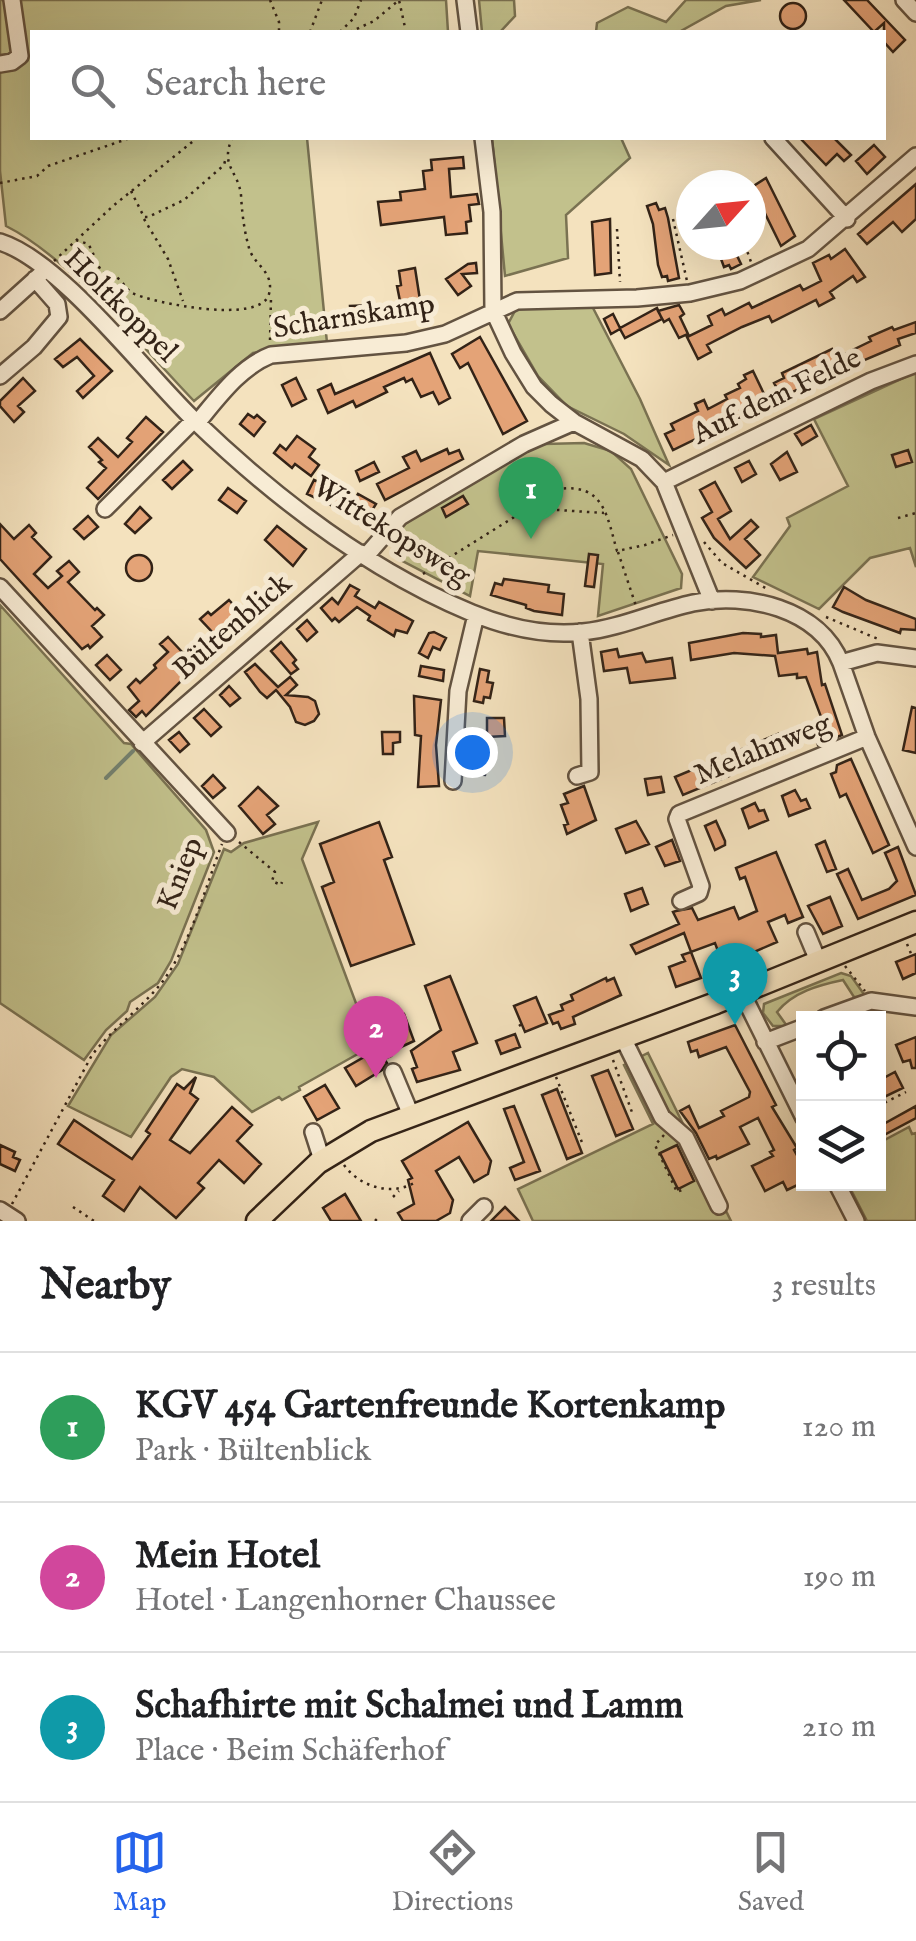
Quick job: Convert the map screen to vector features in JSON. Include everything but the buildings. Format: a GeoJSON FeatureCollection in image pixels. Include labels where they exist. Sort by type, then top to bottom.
{"type":"FeatureCollection","features":[{"type":"Feature","properties":{"kind":"main road"},"geometry":{"type":"LineString","coordinates":[[257,1221],[371,1131],[742,993],[916,922]]}},
{"type":"Feature","properties":{"kind":"street"},"geometry":{"type":"LineString","coordinates":[[0,64],[20,56],[12,0]]}},
{"type":"Feature","properties":{"kind":"street"},"geometry":{"type":"LineString","coordinates":[[465,0],[469,30]]}},
{"type":"Feature","properties":{"kind":"street"},"geometry":{"type":"LineString","coordinates":[[904,0],[916,13]]}},
{"type":"Feature","properties":{"kind":"street"},"geometry":{"type":"LineString","coordinates":[[483,140],[492,212],[493,310],[534,388],[574,422],[642,459],[664,482],[691,533],[712,601]]}},
{"type":"Feature","properties":{"kind":"street"},"geometry":{"type":"LineString","coordinates":[[776,140],[847,218]]}},
{"type":"Feature","properties":{"kind":"street","name":"Scharnskamp"},"geometry":{"type":"LineString","coordinates":[[105,509],[258,360],[445,334],[517,301],[690,293],[755,274],[808,248],[916,156]]}},
{"type":"Feature","properties":{"kind":"street","name":"Holtkoppel"},"geometry":{"type":"LineString","coordinates":[[0,242],[13,246],[195,421]]}},
{"type":"Feature","properties":{"kind":"street"},"geometry":{"type":"LineString","coordinates":[[0,311],[41,274],[58,304],[59,317],[0,376]]}},
{"type":"Feature","properties":{"kind":"street","name":"Auf dem Felde"},"geometry":{"type":"LineString","coordinates":[[664,482],[871,381],[916,364]]}},
{"type":"Feature","properties":{"kind":"street","name":"Wittekopsweg"},"geometry":{"type":"LineString","coordinates":[[195,421],[299,510],[410,582],[476,615],[530,629],[580,632],[712,601],[754,603],[791,613],[826,635],[916,845]]}},
{"type":"Feature","properties":{"kind":"street","name":"Bültenblick"},"geometry":{"type":"LineString","coordinates":[[142,743],[363,554],[400,517],[524,444],[574,422]]}},
{"type":"Feature","properties":{"kind":"street","name":"Kniep"},"geometry":{"type":"LineString","coordinates":[[0,587],[231,836]]}},
{"type":"Feature","properties":{"kind":"street"},"geometry":{"type":"LineString","coordinates":[[453,782],[458,690],[476,615]]}},
{"type":"Feature","properties":{"kind":"street"},"geometry":{"type":"LineString","coordinates":[[578,776],[590,772],[589,699],[580,632]]}},
{"type":"Feature","properties":{"kind":"street"},"geometry":{"type":"LineString","coordinates":[[841,663],[877,654],[916,658]]}},
{"type":"Feature","properties":{"kind":"street","name":"Melahnweg"},"geometry":{"type":"LineString","coordinates":[[681,901],[699,893],[701,886],[677,820],[679,814],[868,737]]}},
{"type":"Feature","properties":{"kind":"street"},"geometry":{"type":"LineString","coordinates":[[806,932],[828,959]]}},
{"type":"Feature","properties":{"kind":"street"},"geometry":{"type":"LineString","coordinates":[[742,993],[796,1102]]}},
{"type":"Feature","properties":{"kind":"street"},"geometry":{"type":"LineString","coordinates":[[843,1011],[870,1001],[916,1007]]}},
{"type":"Feature","properties":{"kind":"street"},"geometry":{"type":"LineString","coordinates":[[765,1042],[796,1030]]}},
{"type":"Feature","properties":{"kind":"street"},"geometry":{"type":"LineString","coordinates":[[615,1041],[662,1117],[686,1138],[718,1206]]}},
{"type":"Feature","properties":{"kind":"street"},"geometry":{"type":"LineString","coordinates":[[393,1072],[410,1115]]}},
{"type":"Feature","properties":{"kind":"street"},"geometry":{"type":"LineString","coordinates":[[313,1132],[332,1162]]}},
{"type":"Feature","properties":{"kind":"street"},"geometry":{"type":"LineString","coordinates":[[841,1191],[856,1221]]}},
{"type":"Feature","properties":{"kind":"street"},"geometry":{"type":"LineString","coordinates":[[470,1221],[484,1208]]}},
{"type":"Feature","properties":{"kind":"path"},"geometry":{"type":"LineString","coordinates":[[270,0],[279,30]]}},
{"type":"Feature","properties":{"kind":"path"},"geometry":{"type":"LineString","coordinates":[[311,30],[322,0]]}},
{"type":"Feature","properties":{"kind":"path"},"geometry":{"type":"LineString","coordinates":[[342,30],[354,18],[361,0]]}},
{"type":"Feature","properties":{"kind":"path"},"geometry":{"type":"LineString","coordinates":[[356,30],[374,22],[399,0],[406,30]]}},
{"type":"Feature","properties":{"kind":"path"},"geometry":{"type":"LineString","coordinates":[[0,183],[36,176],[48,166],[124,140]]}},
{"type":"Feature","properties":{"kind":"path"},"geometry":{"type":"LineString","coordinates":[[41,274],[130,191],[194,140]]}},
{"type":"Feature","properties":{"kind":"path"},"geometry":{"type":"LineString","coordinates":[[144,218],[184,200],[224,165],[231,140]]}},
{"type":"Feature","properties":{"kind":"path"},"geometry":{"type":"LineString","coordinates":[[226,155],[240,192],[248,250],[265,268],[270,287],[271,356]]}},
{"type":"Feature","properties":{"kind":"path"},"geometry":{"type":"LineString","coordinates":[[130,191],[168,259],[184,304]]}},
{"type":"Feature","properties":{"kind":"path"},"geometry":{"type":"LineString","coordinates":[[674,220],[690,293]]}},
{"type":"Feature","properties":{"kind":"path"},"geometry":{"type":"LineString","coordinates":[[617,229],[620,298]]}},
{"type":"Feature","properties":{"kind":"path"},"geometry":{"type":"LineString","coordinates":[[76,240],[88,244],[102,271],[117,278],[129,292],[238,312],[264,303],[270,287]]}},
{"type":"Feature","properties":{"kind":"path"},"geometry":{"type":"LineString","coordinates":[[750,260],[755,274]]}},
{"type":"Feature","properties":{"kind":"path"},"geometry":{"type":"LineString","coordinates":[[410,582],[559,488],[572,487],[595,495],[606,513],[640,618]]}},
{"type":"Feature","properties":{"kind":"path"},"geometry":{"type":"LineString","coordinates":[[526,508],[606,513]]}},
{"type":"Feature","properties":{"kind":"path"},"geometry":{"type":"LineString","coordinates":[[898,518],[916,513]]}},
{"type":"Feature","properties":{"kind":"path"},"geometry":{"type":"LineString","coordinates":[[618,551],[691,533],[722,563],[772,592]]}},
{"type":"Feature","properties":{"kind":"path"},"geometry":{"type":"LineString","coordinates":[[822,616],[884,641]]}},
{"type":"Feature","properties":{"kind":"path"},"geometry":{"type":"LineString","coordinates":[[231,836],[275,872],[272,881],[281,885],[282,882]]}},
{"type":"Feature","properties":{"kind":"path","name":"Kniep"},"geometry":{"type":"LineString","coordinates":[[8,1215],[92,1055],[109,1033],[160,985],[174,964],[231,836]]}},
{"type":"Feature","properties":{"kind":"path"},"geometry":{"type":"LineString","coordinates":[[828,959],[870,1001]]}},
{"type":"Feature","properties":{"kind":"path"},"geometry":{"type":"LineString","coordinates":[[615,1041],[632,1115]]}},
{"type":"Feature","properties":{"kind":"path"},"geometry":{"type":"LineString","coordinates":[[551,1064],[583,1146]]}},
{"type":"Feature","properties":{"kind":"path"},"geometry":{"type":"LineString","coordinates":[[886,1102],[906,1092]]}},
{"type":"Feature","properties":{"kind":"path"},"geometry":{"type":"LineString","coordinates":[[662,1117],[668,1130],[655,1145],[677,1192],[682,1190]]}},
{"type":"Feature","properties":{"kind":"path"},"geometry":{"type":"LineString","coordinates":[[332,1162],[360,1182],[400,1190]]}},
{"type":"Feature","properties":{"kind":"path"},"geometry":{"type":"LineString","coordinates":[[393,1197],[414,1182]]}},
{"type":"Feature","properties":{"kind":"path"},"geometry":{"type":"LineString","coordinates":[[73,1207],[94,1221]]}},
{"type":"Feature","properties":{"kind":"shaded area"},"geometry":{"type":"Polygon","coordinates":[[[0,0],[446,0],[448,30],[30,30],[30,140],[307,140],[327,343],[253,353],[194,401],[80,281],[6,226],[0,171],[0,0]]]}},
{"type":"Feature","properties":{"kind":"shaded area"},"geometry":{"type":"Polygon","coordinates":[[[479,0],[514,0],[515,16],[502,30],[482,30],[479,0]]]}},
{"type":"Feature","properties":{"kind":"shaded area"},"geometry":{"type":"Polygon","coordinates":[[[686,0],[761,0],[726,6],[683,30],[596,30],[597,23],[628,7],[666,22],[686,0]]]}},
{"type":"Feature","properties":{"kind":"shaded area"},"geometry":{"type":"Polygon","coordinates":[[[492,140],[622,140],[630,158],[566,215],[568,258],[505,276],[492,140]]]}},
{"type":"Feature","properties":{"kind":"shaded area"},"geometry":{"type":"Polygon","coordinates":[[[592,306],[669,465],[624,434],[567,406],[538,376],[508,324],[517,307],[592,306]]]}},
{"type":"Feature","properties":{"kind":"shaded area"},"geometry":{"type":"Polygon","coordinates":[[[916,372],[916,567],[910,548],[870,558],[819,609],[753,577],[790,526],[787,518],[848,486],[814,419],[916,372]]]}},
{"type":"Feature","properties":{"kind":"shaded area"},"geometry":{"type":"Polygon","coordinates":[[[584,443],[611,451],[631,469],[682,574],[681,588],[598,616],[603,564],[478,551],[470,596],[393,556],[401,527],[521,451],[544,444],[584,443]]]}},
{"type":"Feature","properties":{"kind":"shaded area"},"geometry":{"type":"Polygon","coordinates":[[[0,605],[206,830],[214,852],[171,961],[158,983],[130,1002],[127,1011],[106,1030],[84,1060],[0,1003],[0,605]]]}},
{"type":"Feature","properties":{"kind":"shaded area"},"geometry":{"type":"Polygon","coordinates":[[[318,822],[302,859],[372,1046],[282,1100],[279,1097],[252,1112],[214,1077],[182,1069],[171,1077],[131,1137],[68,1106],[111,1035],[155,997],[178,964],[224,849],[231,852],[244,843],[318,822]]]}},
{"type":"Feature","properties":{"kind":"shaded area"},"geometry":{"type":"Polygon","coordinates":[[[841,973],[851,976],[866,997],[854,997],[843,980],[807,990],[783,1005],[777,1012],[787,1026],[773,1026],[763,1013],[764,1004],[841,973]]]}},
{"type":"Feature","properties":{"kind":"shaded area"},"geometry":{"type":"Polygon","coordinates":[[[648,1053],[731,1221],[533,1221],[518,1189],[653,1124],[624,1065],[648,1053]]]}},
{"type":"Feature","properties":{"kind":"shaded area"},"geometry":{"type":"Polygon","coordinates":[[[909,1127],[912,1134],[916,1133],[916,1221],[867,1221],[852,1191],[886,1191],[886,1139],[909,1127]]]}},
{"type":"Feature","properties":{"kind":"waterway"},"geometry":{"type":"LineString","coordinates":[[106,778],[133,751]]}},
{"type":"Feature","properties":{"kind":"place","name":"KGV 454 Gartenfreunde Kortenkamp"},"geometry":{"type":"Point","coordinates":[531,539]}},
{"type":"Feature","properties":{"kind":"place","name":"Schafhirte mit Schalmei und Lamm"},"geometry":{"type":"Point","coordinates":[735,1025]}},
{"type":"Feature","properties":{"kind":"place","name":"Mein Hotel"},"geometry":{"type":"Point","coordinates":[376,1078]}}]}
